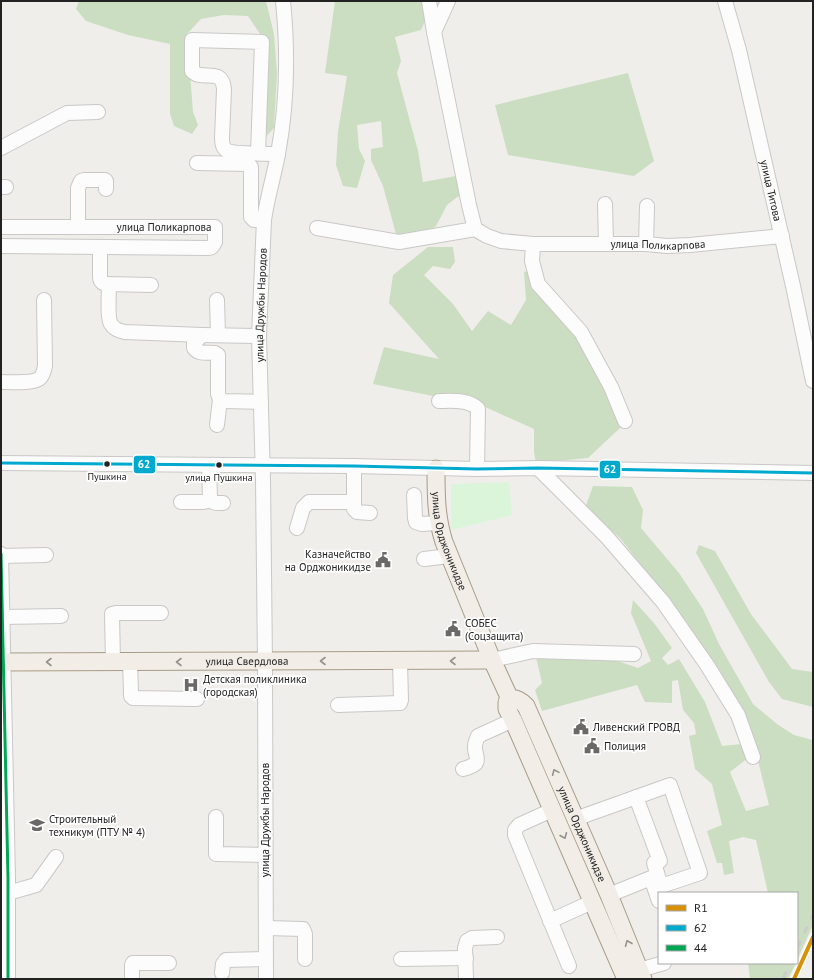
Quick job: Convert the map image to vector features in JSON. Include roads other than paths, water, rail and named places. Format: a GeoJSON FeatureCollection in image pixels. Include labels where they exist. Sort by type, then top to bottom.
{"type":"FeatureCollection","features":[{"type":"Feature","properties":{"kind":"main road","name":"улица Орджоникидзе"},"geometry":{"type":"LineString","coordinates":[[436,469],[438,523],[449,556],[492,660],[510,699]]}},
{"type":"Feature","properties":{"kind":"main road","name":"улица Свердлова"},"geometry":{"type":"LineString","coordinates":[[2,662],[492,660]]}},
{"type":"Feature","properties":{"kind":"main road","name":"улица Орджоникидзе"},"geometry":{"type":"LineString","coordinates":[[510,699],[507,702],[507,709],[592,902],[636,976]]}},
{"type":"Feature","properties":{"kind":"main road","name":"улица Орджоникидзе"},"geometry":{"type":"LineString","coordinates":[[510,699],[520,701],[526,706],[575,819],[597,854],[609,896],[636,976]]}},
{"type":"Feature","properties":{"kind":"street","name":"улица Дружбы Народов"},"geometry":{"type":"LineString","coordinates":[[266,979],[265,611],[259,336],[264,220],[278,154],[283,113],[286,55],[284,1]]}},
{"type":"Feature","properties":{"kind":"street"},"geometry":{"type":"LineString","coordinates":[[317,228],[399,242],[475,229],[434,32],[429,1]]}},
{"type":"Feature","properties":{"kind":"street"},"geometry":{"type":"LineString","coordinates":[[434,32],[448,1]]}},
{"type":"Feature","properties":{"kind":"street","name":"улица Титова"},"geometry":{"type":"LineString","coordinates":[[725,1],[739,50],[811,363],[813,381]]}},
{"type":"Feature","properties":{"kind":"street"},"geometry":{"type":"LineString","coordinates":[[258,153],[262,42],[192,40],[193,73],[199,75],[217,76],[223,82],[222,138],[224,148],[231,152],[278,154]]}},
{"type":"Feature","properties":{"kind":"street"},"geometry":{"type":"LineString","coordinates":[[1,148],[67,113],[98,112]]}},
{"type":"Feature","properties":{"kind":"street"},"geometry":{"type":"LineString","coordinates":[[197,163],[248,164],[251,167],[252,217],[254,220],[264,220]]}},
{"type":"Feature","properties":{"kind":"street"},"geometry":{"type":"LineString","coordinates":[[78,227],[78,188],[81,181],[105,180],[106,189]]}},
{"type":"Feature","properties":{"kind":"street"},"geometry":{"type":"LineString","coordinates":[[605,204],[606,244]]}},
{"type":"Feature","properties":{"kind":"street"},"geometry":{"type":"LineString","coordinates":[[646,244],[647,206]]}},
{"type":"Feature","properties":{"kind":"street","name":"улица Поликарпова"},"geometry":{"type":"LineString","coordinates":[[1,226],[215,227],[215,242],[212,248],[1,246]]}},
{"type":"Feature","properties":{"kind":"street","name":"улица Поликарпова"},"geometry":{"type":"LineString","coordinates":[[475,229],[487,236],[501,241],[533,244],[646,244],[667,246],[782,236]]}},
{"type":"Feature","properties":{"kind":"street"},"geometry":{"type":"LineString","coordinates":[[533,244],[532,261],[538,284],[581,332],[611,387],[625,421]]}},
{"type":"Feature","properties":{"kind":"street"},"geometry":{"type":"LineString","coordinates":[[100,247],[100,279],[103,283],[151,285]]}},
{"type":"Feature","properties":{"kind":"street"},"geometry":{"type":"LineString","coordinates":[[109,284],[109,321],[117,330],[125,332],[259,336]]}},
{"type":"Feature","properties":{"kind":"street"},"geometry":{"type":"LineString","coordinates":[[1,382],[34,382],[39,380],[43,374],[45,366],[44,300]]}},
{"type":"Feature","properties":{"kind":"street"},"geometry":{"type":"LineString","coordinates":[[217,300],[218,335]]}},
{"type":"Feature","properties":{"kind":"street"},"geometry":{"type":"LineString","coordinates":[[202,335],[194,343],[194,348],[197,352],[215,353],[218,356],[218,394],[220,399],[217,425]]}},
{"type":"Feature","properties":{"kind":"street"},"geometry":{"type":"LineString","coordinates":[[220,399],[261,402]]}},
{"type":"Feature","properties":{"kind":"street"},"geometry":{"type":"LineString","coordinates":[[439,401],[468,403],[474,405],[478,409],[477,469]]}},
{"type":"Feature","properties":{"kind":"street"},"geometry":{"type":"LineString","coordinates":[[1,463],[354,466],[436,469],[538,468],[813,474]]}},
{"type":"Feature","properties":{"kind":"street"},"geometry":{"type":"LineString","coordinates":[[180,502],[216,501],[209,465]]}},
{"type":"Feature","properties":{"kind":"street"},"geometry":{"type":"LineString","coordinates":[[354,466],[354,509],[355,511],[370,513]]}},
{"type":"Feature","properties":{"kind":"street"},"geometry":{"type":"LineString","coordinates":[[538,468],[606,536],[663,602],[707,665],[738,715],[752,757]]}},
{"type":"Feature","properties":{"kind":"street"},"geometry":{"type":"LineString","coordinates":[[414,495],[416,522],[422,524],[438,523]]}},
{"type":"Feature","properties":{"kind":"street"},"geometry":{"type":"LineString","coordinates":[[298,528],[303,508],[309,502],[354,502]]}},
{"type":"Feature","properties":{"kind":"street"},"geometry":{"type":"LineString","coordinates":[[8,979],[4,893],[1,555],[46,555]]}},
{"type":"Feature","properties":{"kind":"street"},"geometry":{"type":"LineString","coordinates":[[424,559],[449,556]]}},
{"type":"Feature","properties":{"kind":"street"},"geometry":{"type":"LineString","coordinates":[[113,662],[112,614],[161,613]]}},
{"type":"Feature","properties":{"kind":"street"},"geometry":{"type":"LineString","coordinates":[[2,617],[61,616]]}},
{"type":"Feature","properties":{"kind":"street"},"geometry":{"type":"LineString","coordinates":[[492,660],[533,651],[634,654]]}},
{"type":"Feature","properties":{"kind":"street"},"geometry":{"type":"LineString","coordinates":[[338,705],[400,703],[400,661]]}},
{"type":"Feature","properties":{"kind":"street"},"geometry":{"type":"LineString","coordinates":[[130,662],[131,696],[133,698],[197,699]]}},
{"type":"Feature","properties":{"kind":"street"},"geometry":{"type":"LineString","coordinates":[[464,770],[476,762],[477,758],[475,748],[478,736],[513,720]]}},
{"type":"Feature","properties":{"kind":"street"},"geometry":{"type":"LineString","coordinates":[[575,819],[670,784],[700,873],[658,892]]}},
{"type":"Feature","properties":{"kind":"street"},"geometry":{"type":"LineString","coordinates":[[636,797],[660,861],[654,863],[658,892]]}},
{"type":"Feature","properties":{"kind":"street"},"geometry":{"type":"LineString","coordinates":[[552,810],[519,825],[516,828],[515,838],[569,966]]}},
{"type":"Feature","properties":{"kind":"street"},"geometry":{"type":"LineString","coordinates":[[216,817],[216,854],[265,855]]}},
{"type":"Feature","properties":{"kind":"street"},"geometry":{"type":"LineString","coordinates":[[4,893],[36,885],[56,857]]}},
{"type":"Feature","properties":{"kind":"street"},"geometry":{"type":"LineString","coordinates":[[609,896],[651,878],[658,892]]}},
{"type":"Feature","properties":{"kind":"street"},"geometry":{"type":"LineString","coordinates":[[550,921],[592,902]]}},
{"type":"Feature","properties":{"kind":"street"},"geometry":{"type":"LineString","coordinates":[[266,928],[303,929],[306,934],[305,959]]}},
{"type":"Feature","properties":{"kind":"street"},"geometry":{"type":"LineString","coordinates":[[466,979],[465,948],[468,940],[474,938],[497,937]]}},
{"type":"Feature","properties":{"kind":"street"},"geometry":{"type":"LineString","coordinates":[[401,959],[466,958]]}},
{"type":"Feature","properties":{"kind":"street"},"geometry":{"type":"LineString","coordinates":[[222,973],[223,964],[226,960],[266,959]]}},
{"type":"Feature","properties":{"kind":"street"},"geometry":{"type":"LineString","coordinates":[[132,979],[133,963],[169,963]]}},
{"type":"Feature","properties":{"kind":"street"},"geometry":{"type":"LineString","coordinates":[[636,976],[662,964]]}},
{"type":"Feature","properties":{"kind":"railway"},"geometry":{"type":"LineString","coordinates":[[798,946],[813,915]]}},
{"type":"Feature","properties":{"kind":"railway"},"geometry":{"type":"LineString","coordinates":[[783,979],[790,964]]}},
{"type":"Feature","properties":{"kind":"place","name":"Пушкина"},"geometry":{"type":"Point","coordinates":[107,464]}},
{"type":"Feature","properties":{"kind":"place","name":"улица Пушкина"},"geometry":{"type":"Point","coordinates":[219,465]}},
{"type":"Feature","properties":{"kind":"place","name":"Казначейство на Орджоникидзе"},"geometry":{"type":"Point","coordinates":[383,560]}},
{"type":"Feature","properties":{"kind":"place","name":"СОБЕС (Соцзащита)"},"geometry":{"type":"Point","coordinates":[453,629]}},
{"type":"Feature","properties":{"kind":"place","name":"Детская поликлиника (городская)"},"geometry":{"type":"Point","coordinates":[191,685]}},
{"type":"Feature","properties":{"kind":"place","name":"Ливенский ГРОВД"},"geometry":{"type":"Point","coordinates":[581,727]}},
{"type":"Feature","properties":{"kind":"place","name":"Полиция"},"geometry":{"type":"Point","coordinates":[592,746]}},
{"type":"Feature","properties":{"kind":"place","name":"Строительный техникум (ПТУ № 4)"},"geometry":{"type":"Point","coordinates":[37,825]}}]}
